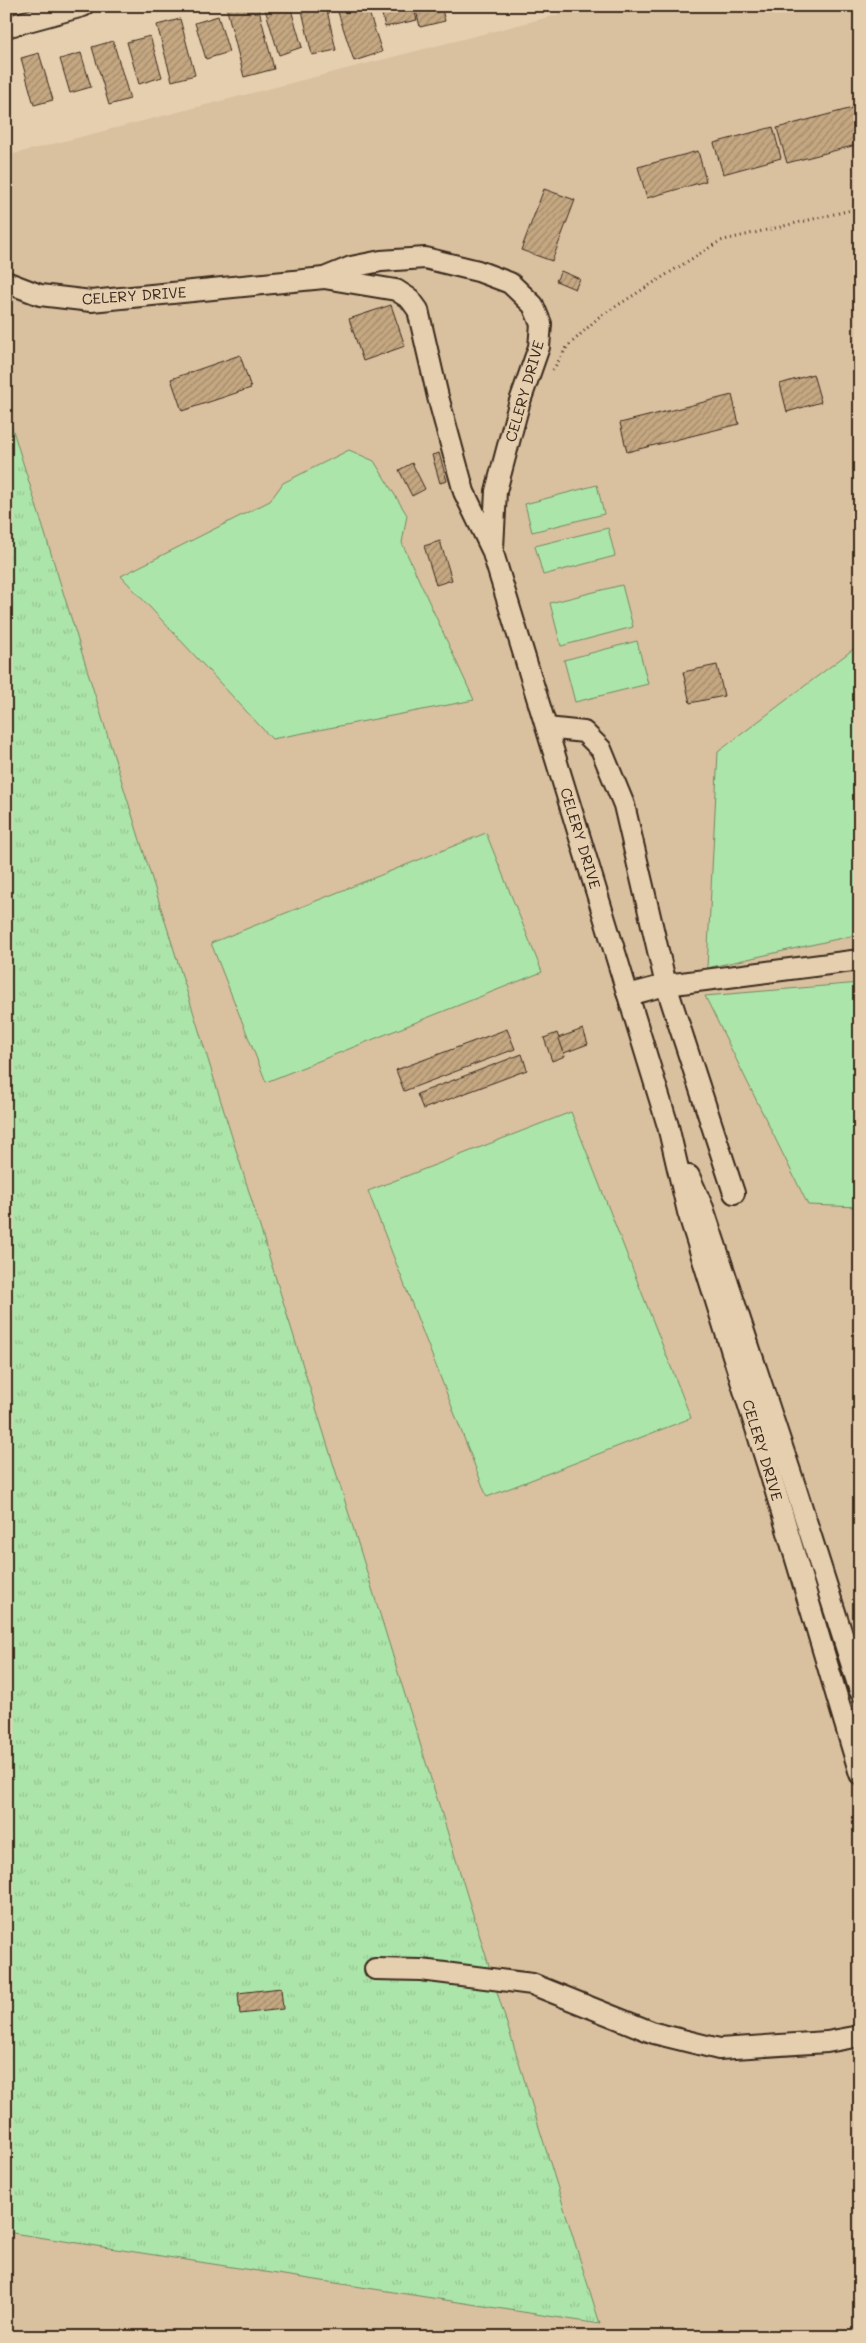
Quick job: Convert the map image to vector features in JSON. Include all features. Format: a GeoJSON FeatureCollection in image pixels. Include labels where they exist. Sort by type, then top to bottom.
{"type":"FeatureCollection","features":[{"type":"Feature","properties":{"kind":"street"},"geometry":{"type":"LineString","coordinates":[[6,27],[83,6]]}},
{"type":"Feature","properties":{"kind":"street","name":"CELERY DRIVE"},"geometry":{"type":"LineString","coordinates":[[324,278],[351,267],[381,261],[425,258],[478,271],[510,283],[532,305],[541,324],[539,347],[519,404],[496,491],[492,550]]}},
{"type":"Feature","properties":{"kind":"street","name":"CELERY DRIVE"},"geometry":{"type":"LineString","coordinates":[[6,282],[40,295],[91,301],[324,278],[396,290],[410,299],[418,310],[438,397],[464,492],[492,550],[547,728],[668,1126],[688,1212],[778,1499],[860,1774]]}},
{"type":"Feature","properties":{"kind":"street"},"geometry":{"type":"LineString","coordinates":[[547,728],[584,732],[601,749],[612,774],[624,805],[666,986],[734,1193]]}},
{"type":"Feature","properties":{"kind":"street"},"geometry":{"type":"LineString","coordinates":[[628,994],[666,986],[860,960]]}},
{"type":"Feature","properties":{"kind":"street","name":"CELERY DRIVE"},"geometry":{"type":"LineString","coordinates":[[668,1126],[703,1208],[860,1691]]}},
{"type":"Feature","properties":{"kind":"street"},"geometry":{"type":"LineString","coordinates":[[375,1969],[421,1970],[532,1984],[654,2033],[719,2049],[827,2042],[860,2036]]}},
{"type":"Feature","properties":{"kind":"path"},"geometry":{"type":"LineString","coordinates":[[548,378],[567,347],[600,317],[720,241],[860,208]]}},
{"type":"Feature","properties":{"kind":"shaded area"},"geometry":{"type":"Polygon","coordinates":[[[592,6],[860,6],[860,2337],[6,2337],[6,156],[592,6]]]}},
{"type":"Feature","properties":{"kind":"green space"},"geometry":{"type":"Polygon","coordinates":[[[6,408],[600,2324],[6,2232],[6,408]]]}},
{"type":"Feature","properties":{"kind":"green space"},"geometry":{"type":"Polygon","coordinates":[[[349,450],[374,461],[407,515],[402,543],[474,700],[272,739],[121,576],[270,501],[283,483],[349,450]]]}},
{"type":"Feature","properties":{"kind":"green space"},"geometry":{"type":"Polygon","coordinates":[[[597,485],[604,514],[532,532],[525,504],[597,485]]]}},
{"type":"Feature","properties":{"kind":"green space"},"geometry":{"type":"Polygon","coordinates":[[[608,528],[615,556],[543,575],[535,546],[608,528]]]}},
{"type":"Feature","properties":{"kind":"green space"},"geometry":{"type":"Polygon","coordinates":[[[622,585],[633,627],[561,646],[550,603],[622,585]]]}},
{"type":"Feature","properties":{"kind":"green space"},"geometry":{"type":"Polygon","coordinates":[[[637,641],[648,684],[575,702],[564,660],[637,641]]]}},
{"type":"Feature","properties":{"kind":"green space"},"geometry":{"type":"Polygon","coordinates":[[[860,644],[860,934],[707,968],[718,752],[860,644]]]}},
{"type":"Feature","properties":{"kind":"green space"},"geometry":{"type":"Polygon","coordinates":[[[486,833],[542,972],[266,1082],[211,943],[486,833]]]}},
{"type":"Feature","properties":{"kind":"green space"},"geometry":{"type":"Polygon","coordinates":[[[860,983],[860,1207],[808,1205],[705,996],[860,983]]]}},
{"type":"Feature","properties":{"kind":"green space"},"geometry":{"type":"Polygon","coordinates":[[[571,1112],[691,1418],[487,1497],[368,1191],[571,1112]]]}},
{"type":"Feature","properties":{"kind":"building"},"geometry":{"type":"Polygon","coordinates":[[[226,6],[258,6],[274,69],[244,77],[226,6]]]}},
{"type":"Feature","properties":{"kind":"building"},"geometry":{"type":"Polygon","coordinates":[[[274,6],[290,6],[302,47],[279,55],[265,9],[274,6]]]}},
{"type":"Feature","properties":{"kind":"building"},"geometry":{"type":"Polygon","coordinates":[[[301,6],[326,6],[336,50],[312,55],[301,6]]]}},
{"type":"Feature","properties":{"kind":"building"},"geometry":{"type":"Polygon","coordinates":[[[336,6],[367,6],[382,52],[354,61],[336,6]]]}},
{"type":"Feature","properties":{"kind":"building"},"geometry":{"type":"Polygon","coordinates":[[[380,6],[413,6],[417,20],[385,27],[380,6]]]}},
{"type":"Feature","properties":{"kind":"building"},"geometry":{"type":"Polygon","coordinates":[[[415,6],[441,6],[445,21],[420,27],[415,6]]]}},
{"type":"Feature","properties":{"kind":"building"},"geometry":{"type":"Polygon","coordinates":[[[218,16],[229,52],[206,59],[195,23],[218,16]]]}},
{"type":"Feature","properties":{"kind":"building"},"geometry":{"type":"Polygon","coordinates":[[[180,19],[195,75],[172,81],[157,25],[180,19]]]}},
{"type":"Feature","properties":{"kind":"building"},"geometry":{"type":"Polygon","coordinates":[[[150,36],[162,77],[139,84],[127,42],[150,36]]]}},
{"type":"Feature","properties":{"kind":"building"},"geometry":{"type":"Polygon","coordinates":[[[113,41],[130,99],[109,105],[92,47],[113,41]]]}},
{"type":"Feature","properties":{"kind":"building"},"geometry":{"type":"Polygon","coordinates":[[[39,53],[53,100],[34,105],[21,58],[39,53]]]}},
{"type":"Feature","properties":{"kind":"building"},"geometry":{"type":"Polygon","coordinates":[[[81,53],[91,87],[70,93],[60,59],[81,53]]]}},
{"type":"Feature","properties":{"kind":"building"},"geometry":{"type":"Polygon","coordinates":[[[6,83],[13,108],[6,109],[6,83]]]}},
{"type":"Feature","properties":{"kind":"building"},"geometry":{"type":"Polygon","coordinates":[[[860,106],[860,144],[787,163],[777,128],[860,106]]]}},
{"type":"Feature","properties":{"kind":"building"},"geometry":{"type":"Polygon","coordinates":[[[773,127],[781,158],[723,174],[714,143],[773,127]]]}},
{"type":"Feature","properties":{"kind":"building"},"geometry":{"type":"Polygon","coordinates":[[[698,151],[706,181],[647,198],[638,167],[698,151]]]}},
{"type":"Feature","properties":{"kind":"building"},"geometry":{"type":"Polygon","coordinates":[[[544,189],[575,200],[552,261],[521,250],[544,189]]]}},
{"type":"Feature","properties":{"kind":"building"},"geometry":{"type":"Polygon","coordinates":[[[561,271],[580,279],[575,289],[556,281],[561,271]]]}},
{"type":"Feature","properties":{"kind":"building"},"geometry":{"type":"Polygon","coordinates":[[[391,305],[405,346],[363,361],[349,319],[391,305]]]}},
{"type":"Feature","properties":{"kind":"building"},"geometry":{"type":"Polygon","coordinates":[[[240,355],[251,388],[182,411],[171,379],[240,355]]]}},
{"type":"Feature","properties":{"kind":"building"},"geometry":{"type":"Polygon","coordinates":[[[813,374],[821,402],[787,412],[780,384],[813,374]]]}},
{"type":"Feature","properties":{"kind":"building"},"geometry":{"type":"Polygon","coordinates":[[[732,395],[739,424],[627,452],[620,423],[732,395]]]}},
{"type":"Feature","properties":{"kind":"building"},"geometry":{"type":"Polygon","coordinates":[[[439,453],[447,481],[440,483],[432,455],[439,453]]]}},
{"type":"Feature","properties":{"kind":"building"},"geometry":{"type":"Polygon","coordinates":[[[412,463],[425,489],[412,496],[399,470],[412,463]]]}},
{"type":"Feature","properties":{"kind":"building"},"geometry":{"type":"Polygon","coordinates":[[[440,541],[452,580],[436,585],[424,546],[440,541]]]}},
{"type":"Feature","properties":{"kind":"building"},"geometry":{"type":"Polygon","coordinates":[[[717,665],[724,696],[690,703],[683,672],[717,665]]]}},
{"type":"Feature","properties":{"kind":"building"},"geometry":{"type":"Polygon","coordinates":[[[507,1029],[515,1049],[404,1091],[396,1070],[507,1029]]]}},
{"type":"Feature","properties":{"kind":"building"},"geometry":{"type":"Polygon","coordinates":[[[583,1029],[588,1044],[564,1053],[558,1038],[583,1029]]]}},
{"type":"Feature","properties":{"kind":"building"},"geometry":{"type":"Polygon","coordinates":[[[557,1033],[565,1056],[552,1061],[544,1038],[557,1033]]]}},
{"type":"Feature","properties":{"kind":"building"},"geometry":{"type":"Polygon","coordinates":[[[522,1054],[527,1070],[423,1109],[417,1094],[522,1054]]]}},
{"type":"Feature","properties":{"kind":"building"},"geometry":{"type":"Polygon","coordinates":[[[281,1988],[283,2009],[240,2014],[238,1993],[281,1988]]]}}]}
